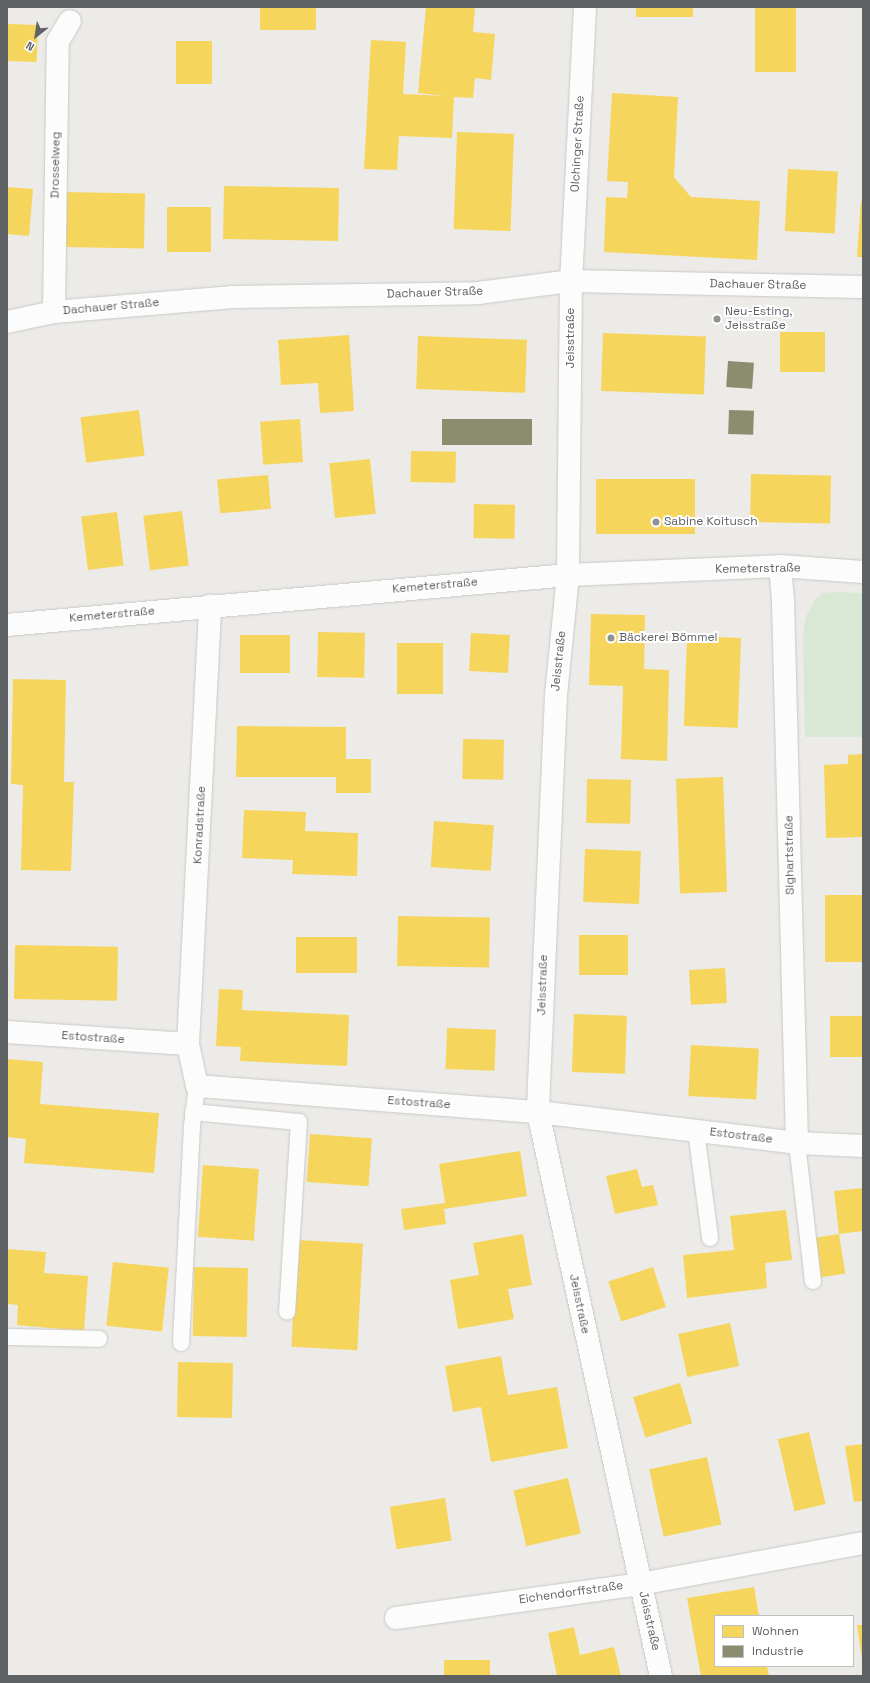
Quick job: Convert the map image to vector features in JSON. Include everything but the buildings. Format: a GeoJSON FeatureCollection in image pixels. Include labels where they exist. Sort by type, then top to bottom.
{"type":"FeatureCollection","features":[{"type":"Feature","properties":{"kind":"street","name":"Olchinger Straße"},"geometry":{"type":"LineString","coordinates":[[571,281],[586,7]]}},
{"type":"Feature","properties":{"kind":"street","name":"Drosselweg"},"geometry":{"type":"LineString","coordinates":[[54,312],[58,41],[70,21]]}},
{"type":"Feature","properties":{"kind":"street","name":"Dachauer Straße"},"geometry":{"type":"LineString","coordinates":[[7,322],[54,312],[233,297],[478,293],[571,281],[863,286]]}},
{"type":"Feature","properties":{"kind":"street","name":"Jeisstraße"},"geometry":{"type":"LineString","coordinates":[[571,281],[568,575],[556,695],[538,1112],[661,1676]]}},
{"type":"Feature","properties":{"kind":"street","name":"Kemeterstraße"},"geometry":{"type":"LineString","coordinates":[[7,626],[210,606],[568,575],[780,566],[863,572]]}},
{"type":"Feature","properties":{"kind":"street","name":"Sighartstraße"},"geometry":{"type":"LineString","coordinates":[[780,566],[783,601],[797,1143]]}},
{"type":"Feature","properties":{"kind":"street","name":"Konradstraße"},"geometry":{"type":"LineString","coordinates":[[188,1044],[210,606]]}},
{"type":"Feature","properties":{"kind":"street","name":"Estostraße"},"geometry":{"type":"LineString","coordinates":[[7,1032],[188,1044]]}},
{"type":"Feature","properties":{"kind":"street"},"geometry":{"type":"LineString","coordinates":[[188,1044],[197,1086]]}},
{"type":"Feature","properties":{"kind":"street","name":"Estostraße"},"geometry":{"type":"LineString","coordinates":[[197,1086],[538,1112],[797,1143],[863,1146]]}},
{"type":"Feature","properties":{"kind":"street","name":"Eichendorffstraße"},"geometry":{"type":"LineString","coordinates":[[396,1618],[640,1584],[863,1543]]}},
{"type":"Feature","properties":{"kind":"lane"},"geometry":{"type":"LineString","coordinates":[[181,1343],[194,1112],[197,1086]]}},
{"type":"Feature","properties":{"kind":"lane"},"geometry":{"type":"LineString","coordinates":[[194,1112],[299,1122],[287,1312]]}},
{"type":"Feature","properties":{"kind":"lane"},"geometry":{"type":"LineString","coordinates":[[696,1131],[710,1238]]}},
{"type":"Feature","properties":{"kind":"lane"},"geometry":{"type":"LineString","coordinates":[[797,1143],[813,1280]]}},
{"type":"Feature","properties":{"kind":"lane"},"geometry":{"type":"LineString","coordinates":[[7,1337],[99,1339]]}},
{"type":"Feature","properties":{"kind":"green space"},"geometry":{"type":"Polygon","coordinates":[[[823,593],[863,593],[863,737],[805,737],[804,626],[807,614],[816,598],[823,593]]]}},
{"type":"Feature","properties":{"kind":"place","name":"Neu-Esting, Jeisstraße"},"geometry":{"type":"Point","coordinates":[717,319]}},
{"type":"Feature","properties":{"kind":"place","name":"Sabine Koitusch"},"geometry":{"type":"Point","coordinates":[656,522]}},
{"type":"Feature","properties":{"kind":"place","name":"Bäckerei Bömmel"},"geometry":{"type":"Point","coordinates":[611,638]}}]}
